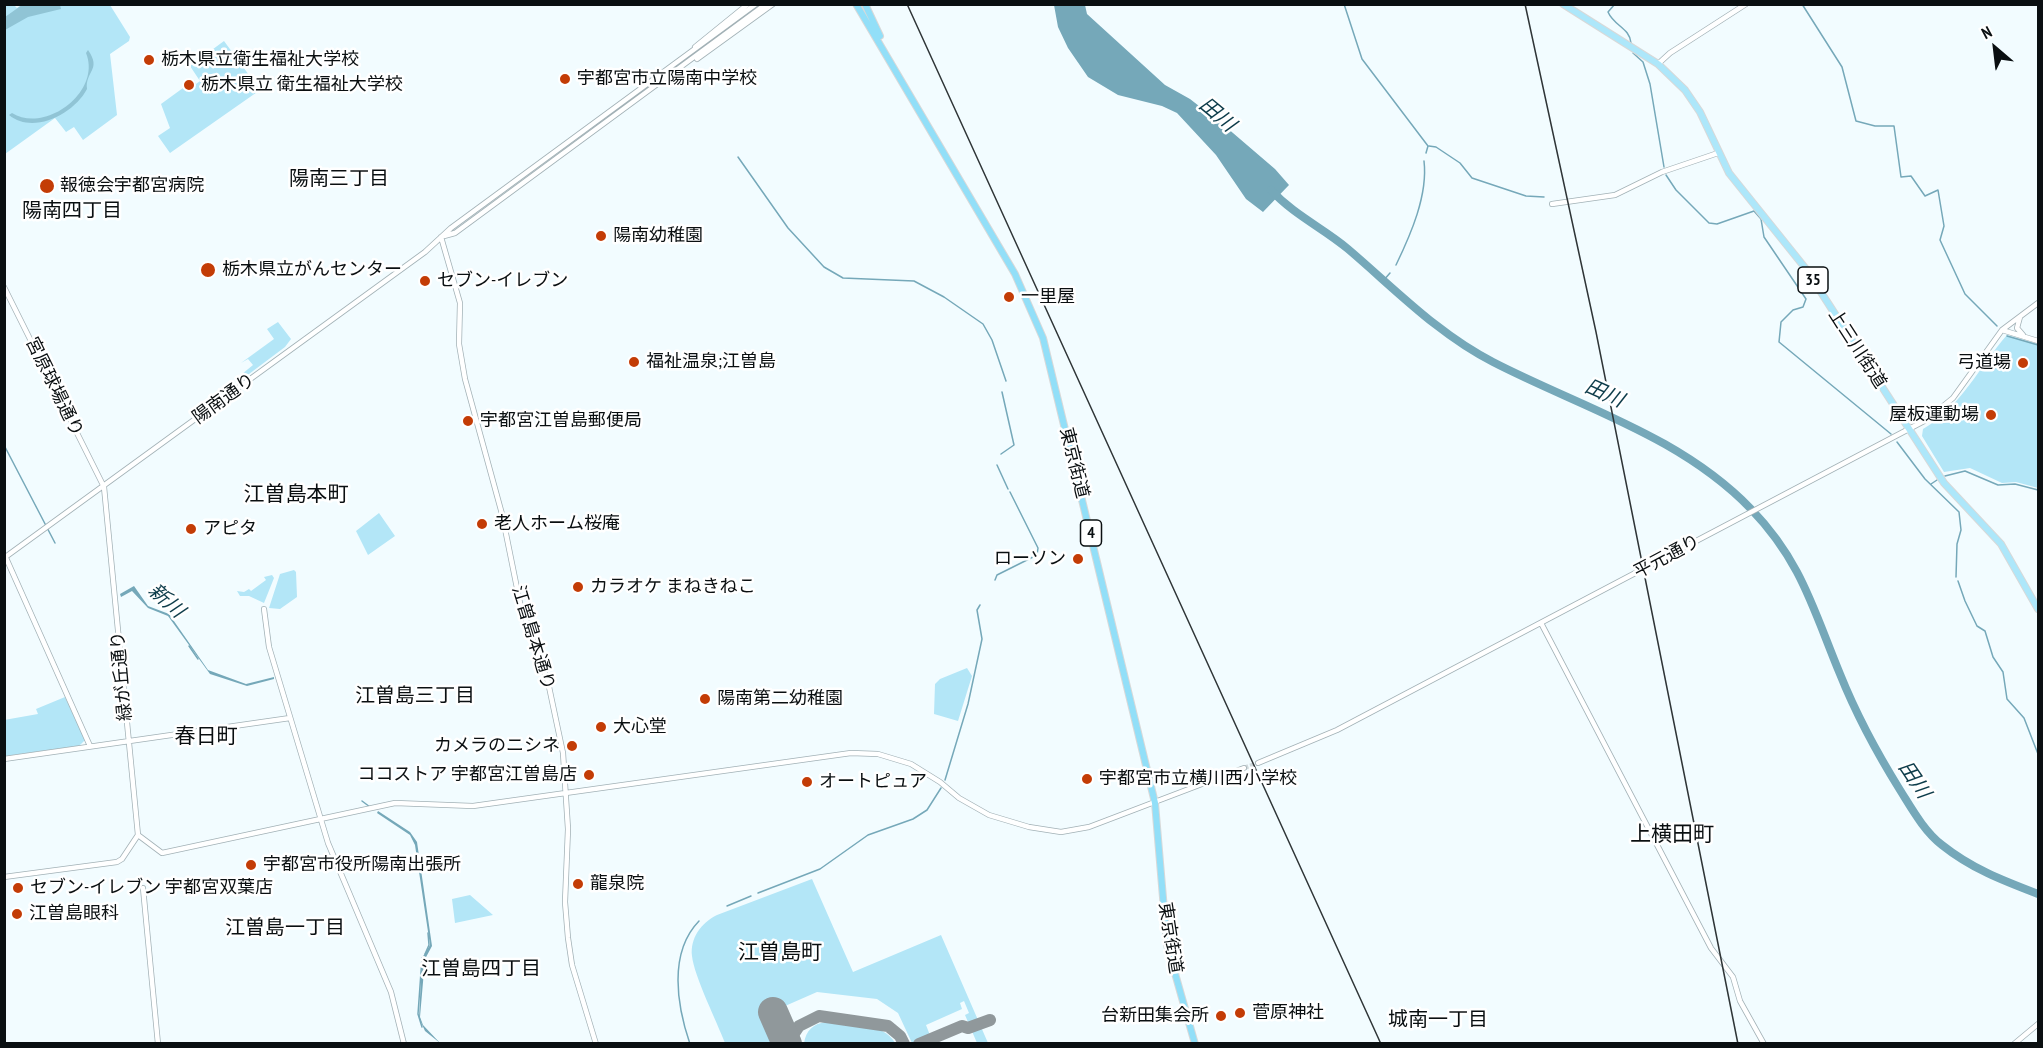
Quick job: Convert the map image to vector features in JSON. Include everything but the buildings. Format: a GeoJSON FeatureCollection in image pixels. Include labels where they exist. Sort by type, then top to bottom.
{"type":"FeatureCollection","features":[{"type":"Feature","properties":{"kind":"highway","name":"東京街道"},"geometry":{"type":"LineString","coordinates":[[856,4],[889,56],[937,144],[1015,274],[1040,331],[1123,661],[1155,802],[1167,945],[1195,1044]]}},
{"type":"Feature","properties":{"kind":"highway","name":"東京街道"},"geometry":{"type":"LineString","coordinates":[[865,4],[889,56]]}},
{"type":"Feature","properties":{"kind":"main road","name":"上三川街道"},"geometry":{"type":"LineString","coordinates":[[1563,4],[1658,64],[1679,82],[1691,98],[1718,153],[1735,180],[1806,269],[1949,490],[2001,544],[2038,609]]}},
{"type":"Feature","properties":{"kind":"street"},"geometry":{"type":"LineString","coordinates":[[689,54],[702,39],[748,4]]}},
{"type":"Feature","properties":{"kind":"street"},"geometry":{"type":"LineString","coordinates":[[441,237],[554,151],[756,4]]}},
{"type":"Feature","properties":{"kind":"street"},"geometry":{"type":"LineString","coordinates":[[441,237],[455,233],[766,4]]}},
{"type":"Feature","properties":{"kind":"street"},"geometry":{"type":"LineString","coordinates":[[686,63],[698,58],[773,4]]}},
{"type":"Feature","properties":{"kind":"street"},"geometry":{"type":"LineString","coordinates":[[1658,64],[1670,53],[1746,4]]}},
{"type":"Feature","properties":{"kind":"street"},"geometry":{"type":"LineString","coordinates":[[1552,204],[1615,195],[1662,172],[1718,153]]}},
{"type":"Feature","properties":{"kind":"street","name":"陽南通り"},"geometry":{"type":"LineString","coordinates":[[5,558],[441,237]]}},
{"type":"Feature","properties":{"kind":"street","name":"江曽島本通り"},"geometry":{"type":"LineString","coordinates":[[441,237],[460,303],[461,361],[502,514],[520,603],[548,682],[563,753],[567,794],[565,906],[568,938],[575,975],[596,1044]]}},
{"type":"Feature","properties":{"kind":"street","name":"宮原球場通り"},"geometry":{"type":"LineString","coordinates":[[4,287],[104,487]]}},
{"type":"Feature","properties":{"kind":"street","name":"平元通り"},"geometry":{"type":"LineString","coordinates":[[1258,763],[1337,730],[1910,430],[1942,410],[2002,330],[2038,303]]}},
{"type":"Feature","properties":{"kind":"street"},"geometry":{"type":"LineString","coordinates":[[2021,315],[2018,328],[2026,337]]}},
{"type":"Feature","properties":{"kind":"street"},"geometry":{"type":"LineString","coordinates":[[2002,330],[2038,341]]}},
{"type":"Feature","properties":{"kind":"street","name":"緑が丘通り"},"geometry":{"type":"LineString","coordinates":[[104,487],[138,835]]}},
{"type":"Feature","properties":{"kind":"street"},"geometry":{"type":"LineString","coordinates":[[5,558],[90,746]]}},
{"type":"Feature","properties":{"kind":"street"},"geometry":{"type":"LineString","coordinates":[[264,609],[269,646],[336,865],[392,992],[404,1044]]}},
{"type":"Feature","properties":{"kind":"street"},"geometry":{"type":"LineString","coordinates":[[1541,624],[1711,948],[1733,977],[1740,1001],[1764,1044]]}},
{"type":"Feature","properties":{"kind":"street"},"geometry":{"type":"LineString","coordinates":[[4,759],[290,718]]}},
{"type":"Feature","properties":{"kind":"street"},"geometry":{"type":"LineString","coordinates":[[4,878],[113,862],[122,859],[138,835],[162,854],[395,803],[474,806],[851,753],[878,754],[911,764],[940,782],[974,808],[989,815],[1048,831],[1089,827],[1244,768]]}},
{"type":"Feature","properties":{"kind":"street"},"geometry":{"type":"LineString","coordinates":[[143,888],[158,1044]]}},
{"type":"Feature","properties":{"kind":"street"},"geometry":{"type":"LineString","coordinates":[[2014,1044],[2038,1024]]}},
{"type":"Feature","properties":{"kind":"shaded area"},"geometry":{"type":"Polygon","coordinates":[[[22,4],[110,5],[130,37],[129,41],[110,54],[117,115],[83,140],[74,127],[66,132],[55,118],[5,154],[5,5],[14,5],[17,8],[22,4]]]}},
{"type":"Feature","properties":{"kind":"shaded area"},"geometry":{"type":"Polygon","coordinates":[[[22,5],[60,5],[61,9],[28,17],[5,30],[5,17],[22,5]]]}},
{"type":"Feature","properties":{"kind":"shaded area"},"geometry":{"type":"Polygon","coordinates":[[[1054,5],[1085,5],[1087,14],[1165,85],[1190,99],[1226,127],[1275,169],[1289,185],[1263,212],[1246,199],[1216,155],[1177,113],[1162,106],[1118,95],[1088,77],[1068,48],[1058,27],[1054,5]]]}},
{"type":"Feature","properties":{"kind":"shaded area"},"geometry":{"type":"Polygon","coordinates":[[[224,41],[260,90],[170,153],[158,136],[170,128],[161,104],[194,80],[196,84],[200,81],[190,66],[224,41]]]}},
{"type":"Feature","properties":{"kind":"shaded area"},"geometry":{"type":"Polygon","coordinates":[[[88,50],[93,66],[88,78],[87,89],[73,106],[52,119],[41,122],[19,121],[9,115],[12,113],[25,118],[40,118],[54,114],[67,106],[86,82],[89,68],[86,53],[88,50]]]}},
{"type":"Feature","properties":{"kind":"shaded area"},"geometry":{"type":"Polygon","coordinates":[[[278,322],[291,339],[285,347],[241,380],[242,374],[253,365],[248,359],[241,363],[274,339],[267,329],[278,322]]]}},
{"type":"Feature","properties":{"kind":"shaded area","name":"屋板運動場"},"geometry":{"type":"Polygon","coordinates":[[[2007,335],[2038,344],[2038,488],[2016,482],[2002,483],[1970,468],[1944,472],[1922,436],[1923,429],[1948,410],[1959,398],[2007,335]]]}},
{"type":"Feature","properties":{"kind":"shaded area"},"geometry":{"type":"Polygon","coordinates":[[[379,513],[395,536],[368,555],[356,531],[379,513]]]}},
{"type":"Feature","properties":{"kind":"shaded area"},"geometry":{"type":"Polygon","coordinates":[[[294,570],[297,597],[280,609],[269,608],[280,574],[294,570]]]}},
{"type":"Feature","properties":{"kind":"shaded area"},"geometry":{"type":"Polygon","coordinates":[[[272,575],[274,578],[264,603],[249,596],[240,596],[237,591],[244,592],[249,589],[251,591],[266,580],[264,577],[272,575]]]}},
{"type":"Feature","properties":{"kind":"shaded area"},"geometry":{"type":"Polygon","coordinates":[[[134,586],[148,606],[169,614],[208,670],[246,684],[274,677],[274,679],[247,686],[210,674],[168,616],[148,608],[132,591],[121,597],[120,594],[134,586]]]}},
{"type":"Feature","properties":{"kind":"shaded area"},"geometry":{"type":"Polygon","coordinates":[[[967,668],[972,676],[958,721],[934,714],[935,684],[940,679],[967,668]]]}},
{"type":"Feature","properties":{"kind":"shaded area"},"geometry":{"type":"Polygon","coordinates":[[[65,697],[85,740],[79,746],[5,756],[4,720],[38,714],[36,709],[65,697]]]}},
{"type":"Feature","properties":{"kind":"shaded area"},"geometry":{"type":"Polygon","coordinates":[[[378,811],[410,832],[417,842],[432,946],[425,959],[420,1017],[423,1025],[440,1043],[425,1031],[419,1018],[422,958],[430,945],[415,845],[410,835],[377,813],[378,811]]]}},
{"type":"Feature","properties":{"kind":"shaded area"},"geometry":{"type":"Polygon","coordinates":[[[812,879],[853,972],[941,935],[988,1043],[977,1043],[965,1015],[969,1013],[964,1001],[960,1003],[962,1009],[926,1025],[933,1043],[912,1043],[898,1013],[877,999],[817,992],[760,1017],[771,1043],[725,1043],[694,965],[692,949],[695,937],[706,922],[717,915],[812,879]]]}},
{"type":"Feature","properties":{"kind":"shaded area"},"geometry":{"type":"Polygon","coordinates":[[[470,895],[493,915],[455,923],[452,899],[470,895]]]}},
{"type":"Feature","properties":{"kind":"shaded area"},"geometry":{"type":"Polygon","coordinates":[[[827,1022],[874,1028],[890,1036],[895,1043],[804,1043],[811,1028],[827,1022]]]}},
{"type":"Feature","properties":{"kind":"waterway"},"geometry":{"type":"LineString","coordinates":[[1344,4],[1362,59],[1428,146],[1426,153]]}},
{"type":"Feature","properties":{"kind":"waterway"},"geometry":{"type":"LineString","coordinates":[[1615,4],[1608,12],[1628,34],[1631,43]]}},
{"type":"Feature","properties":{"kind":"waterway"},"geometry":{"type":"LineString","coordinates":[[1802,4],[1842,67],[1856,121],[1875,126],[1894,126],[1901,177],[1911,176],[1925,196],[1938,190],[1944,226],[1940,240],[1965,294],[1997,326]]}},
{"type":"Feature","properties":{"kind":"waterway"},"geometry":{"type":"LineString","coordinates":[[1633,53],[1643,62],[1650,84],[1664,167]]}},
{"type":"Feature","properties":{"kind":"waterway"},"geometry":{"type":"LineString","coordinates":[[1429,146],[1436,147],[1460,163],[1472,178],[1526,196],[1544,197]]}},
{"type":"Feature","properties":{"kind":"waterway"},"geometry":{"type":"LineString","coordinates":[[738,157],[788,228],[824,267],[843,278],[914,281],[944,297],[983,324],[992,340],[1006,381]]}},
{"type":"Feature","properties":{"kind":"waterway"},"geometry":{"type":"LineString","coordinates":[[1396,265],[1413,227],[1421,201],[1425,174],[1424,161]]}},
{"type":"Feature","properties":{"kind":"waterway"},"geometry":{"type":"LineString","coordinates":[[1666,175],[1676,190],[1709,223],[1717,224],[1754,211],[1761,219],[1764,237],[1806,299],[1803,307],[1793,310],[1781,322],[1779,342],[1891,434]]}},
{"type":"Feature","properties":{"kind":"waterway","name":"田川"},"geometry":{"type":"LineString","coordinates":[[1271,190],[1289,207],[1348,249],[1435,324],[1473,351],[1662,442],[1723,484],[1751,509],[1783,548],[1794,567],[1860,719],[1891,776],[1924,826],[1942,845],[1965,861],[2038,894]]}},
{"type":"Feature","properties":{"kind":"waterway"},"geometry":{"type":"LineString","coordinates":[[1383,281],[1390,273]]}},
{"type":"Feature","properties":{"kind":"waterway"},"geometry":{"type":"LineString","coordinates":[[2007,336],[2038,345]]}},
{"type":"Feature","properties":{"kind":"waterway"},"geometry":{"type":"LineString","coordinates":[[1001,454],[1014,445],[1002,392]]}},
{"type":"Feature","properties":{"kind":"waterway"},"geometry":{"type":"LineString","coordinates":[[1897,442],[1925,479],[1959,512],[1961,530],[1957,544],[1956,577]]}},
{"type":"Feature","properties":{"kind":"waterway","name":"新川"},"geometry":{"type":"LineString","coordinates":[[4,445],[55,543]]}},
{"type":"Feature","properties":{"kind":"waterway"},"geometry":{"type":"LineString","coordinates":[[997,465],[1008,489]]}},
{"type":"Feature","properties":{"kind":"waterway"},"geometry":{"type":"LineString","coordinates":[[1945,476],[1965,471],[1998,485],[2015,484],[2038,490]]}},
{"type":"Feature","properties":{"kind":"waterway"},"geometry":{"type":"LineString","coordinates":[[1931,484],[1937,480]]}},
{"type":"Feature","properties":{"kind":"waterway"},"geometry":{"type":"LineString","coordinates":[[995,580],[997,575],[1037,555],[1038,548],[1010,492]]}},
{"type":"Feature","properties":{"kind":"waterway"},"geometry":{"type":"LineString","coordinates":[[1958,581],[1977,626],[1985,631],[1993,657],[2003,672],[2007,699],[2024,718],[2038,754]]}},
{"type":"Feature","properties":{"kind":"waterway"},"geometry":{"type":"LineString","coordinates":[[945,780],[968,704],[982,639],[977,610],[980,605]]}},
{"type":"Feature","properties":{"kind":"waterway","name":"新川"},"geometry":{"type":"LineString","coordinates":[[189,646],[198,659]]}},
{"type":"Feature","properties":{"kind":"waterway"},"geometry":{"type":"LineString","coordinates":[[758,893],[820,869],[868,835],[913,819],[927,810],[941,788]]}},
{"type":"Feature","properties":{"kind":"waterway","name":"新川"},"geometry":{"type":"LineString","coordinates":[[362,801],[370,807]]}},
{"type":"Feature","properties":{"kind":"waterway"},"geometry":{"type":"LineString","coordinates":[[727,906],[751,896]]}},
{"type":"Feature","properties":{"kind":"waterway"},"geometry":{"type":"LineString","coordinates":[[690,1044],[679,997],[679,964],[689,934],[699,921]]}},
{"type":"Feature","properties":{"kind":"waterway","name":"新川"},"geometry":{"type":"LineString","coordinates":[[425,954],[429,945],[428,933]]}},
{"type":"Feature","properties":{"kind":"waterway","name":"新川"},"geometry":{"type":"LineString","coordinates":[[422,958],[418,1014],[422,1027]]}},
{"type":"Feature","properties":{"kind":"taxiway"},"geometry":{"type":"LineString","coordinates":[[787,1044],[799,1026],[819,1016],[888,1026],[900,1036],[904,1044]]}},
{"type":"Feature","properties":{"kind":"taxiway"},"geometry":{"type":"LineString","coordinates":[[919,1044],[962,1026],[968,1028],[990,1020]]}},
{"type":"Feature","properties":{"kind":"runway"},"geometry":{"type":"LineString","coordinates":[[773,1012],[787,1044]]}},
{"type":"Feature","properties":{"kind":"tunnel"},"geometry":{"type":"LineString","coordinates":[[1244,768],[1258,763]]}},
{"type":"Feature","properties":{"kind":"railway"},"geometry":{"type":"LineString","coordinates":[[907,4],[1381,1044]]}},
{"type":"Feature","properties":{"kind":"railway"},"geometry":{"type":"LineString","coordinates":[[1525,4],[1596,332],[1738,1044]]}},
{"type":"Feature","properties":{"kind":"place","name":"栃木県立衛生福祉大学校"},"geometry":{"type":"Point","coordinates":[149,60]}},
{"type":"Feature","properties":{"kind":"place","name":"宇都宮市立陽南中学校"},"geometry":{"type":"Point","coordinates":[565,79]}},
{"type":"Feature","properties":{"kind":"place","name":"栃木県立 衛生福祉大学校"},"geometry":{"type":"Point","coordinates":[189,85]}},
{"type":"Feature","properties":{"kind":"place","name":"報徳会宇都宮病院"},"geometry":{"type":"Point","coordinates":[47,186]}},
{"type":"Feature","properties":{"kind":"place","name":"陽南幼稚園"},"geometry":{"type":"Point","coordinates":[601,236]}},
{"type":"Feature","properties":{"kind":"place","name":"栃木県立がんセンター"},"geometry":{"type":"Point","coordinates":[208,270]}},
{"type":"Feature","properties":{"kind":"place","name":"セブン-イレブン"},"geometry":{"type":"Point","coordinates":[425,281]}},
{"type":"Feature","properties":{"kind":"place","name":"一里屋"},"geometry":{"type":"Point","coordinates":[1009,297]}},
{"type":"Feature","properties":{"kind":"place","name":"福祉温泉;江曽島"},"geometry":{"type":"Point","coordinates":[634,362]}},
{"type":"Feature","properties":{"kind":"place","name":"弓道場"},"geometry":{"type":"Point","coordinates":[2023,363]}},
{"type":"Feature","properties":{"kind":"place","name":"屋板運動場"},"geometry":{"type":"Point","coordinates":[1991,415]}},
{"type":"Feature","properties":{"kind":"place","name":"宇都宮江曽島郵便局"},"geometry":{"type":"Point","coordinates":[468,421]}},
{"type":"Feature","properties":{"kind":"place","name":"老人ホーム桜庵"},"geometry":{"type":"Point","coordinates":[482,524]}},
{"type":"Feature","properties":{"kind":"place","name":"アピタ"},"geometry":{"type":"Point","coordinates":[191,529]}},
{"type":"Feature","properties":{"kind":"place","name":"ローソン"},"geometry":{"type":"Point","coordinates":[1078,559]}},
{"type":"Feature","properties":{"kind":"place","name":"カラオケ まねきねこ"},"geometry":{"type":"Point","coordinates":[578,587]}},
{"type":"Feature","properties":{"kind":"place","name":"陽南第二幼稚園"},"geometry":{"type":"Point","coordinates":[705,699]}},
{"type":"Feature","properties":{"kind":"place","name":"大心堂"},"geometry":{"type":"Point","coordinates":[601,727]}},
{"type":"Feature","properties":{"kind":"place","name":"カメラのニシネ"},"geometry":{"type":"Point","coordinates":[572,746]}},
{"type":"Feature","properties":{"kind":"place","name":"ココストア 宇都宮江曽島店"},"geometry":{"type":"Point","coordinates":[589,775]}},
{"type":"Feature","properties":{"kind":"place","name":"宇都宮市立横川西小学校"},"geometry":{"type":"Point","coordinates":[1087,779]}},
{"type":"Feature","properties":{"kind":"place","name":"オートピュア"},"geometry":{"type":"Point","coordinates":[807,782]}},
{"type":"Feature","properties":{"kind":"place","name":"宇都宮市役所陽南出張所"},"geometry":{"type":"Point","coordinates":[251,865]}},
{"type":"Feature","properties":{"kind":"place","name":"龍泉院"},"geometry":{"type":"Point","coordinates":[578,884]}},
{"type":"Feature","properties":{"kind":"place","name":"セブン-イレブン 宇都宮双葉店"},"geometry":{"type":"Point","coordinates":[18,888]}},
{"type":"Feature","properties":{"kind":"place","name":"江曽島眼科"},"geometry":{"type":"Point","coordinates":[17,914]}},
{"type":"Feature","properties":{"kind":"place","name":"菅原神社"},"geometry":{"type":"Point","coordinates":[1240,1013]}},
{"type":"Feature","properties":{"kind":"place","name":"台新田集会所"},"geometry":{"type":"Point","coordinates":[1221,1016]}},
{"type":"Feature","properties":{"kind":"district","name":"陽南三丁目"},"geometry":{"type":"Point","coordinates":[339,179]}},
{"type":"Feature","properties":{"kind":"district","name":"陽南四丁目"},"geometry":{"type":"Point","coordinates":[72,211]}},
{"type":"Feature","properties":{"kind":"district","name":"江曽島本町"},"geometry":{"type":"Point","coordinates":[296,495]}},
{"type":"Feature","properties":{"kind":"district","name":"江曽島三丁目"},"geometry":{"type":"Point","coordinates":[415,696]}},
{"type":"Feature","properties":{"kind":"district","name":"春日町"},"geometry":{"type":"Point","coordinates":[206,737]}},
{"type":"Feature","properties":{"kind":"district","name":"上横田町"},"geometry":{"type":"Point","coordinates":[1672,835]}},
{"type":"Feature","properties":{"kind":"district","name":"江曽島一丁目"},"geometry":{"type":"Point","coordinates":[285,928]}},
{"type":"Feature","properties":{"kind":"district","name":"江曽島町"},"geometry":{"type":"Point","coordinates":[780,953]}},
{"type":"Feature","properties":{"kind":"district","name":"江曽島四丁目"},"geometry":{"type":"Point","coordinates":[481,969]}},
{"type":"Feature","properties":{"kind":"district","name":"城南一丁目"},"geometry":{"type":"Point","coordinates":[1438,1020]}}]}
